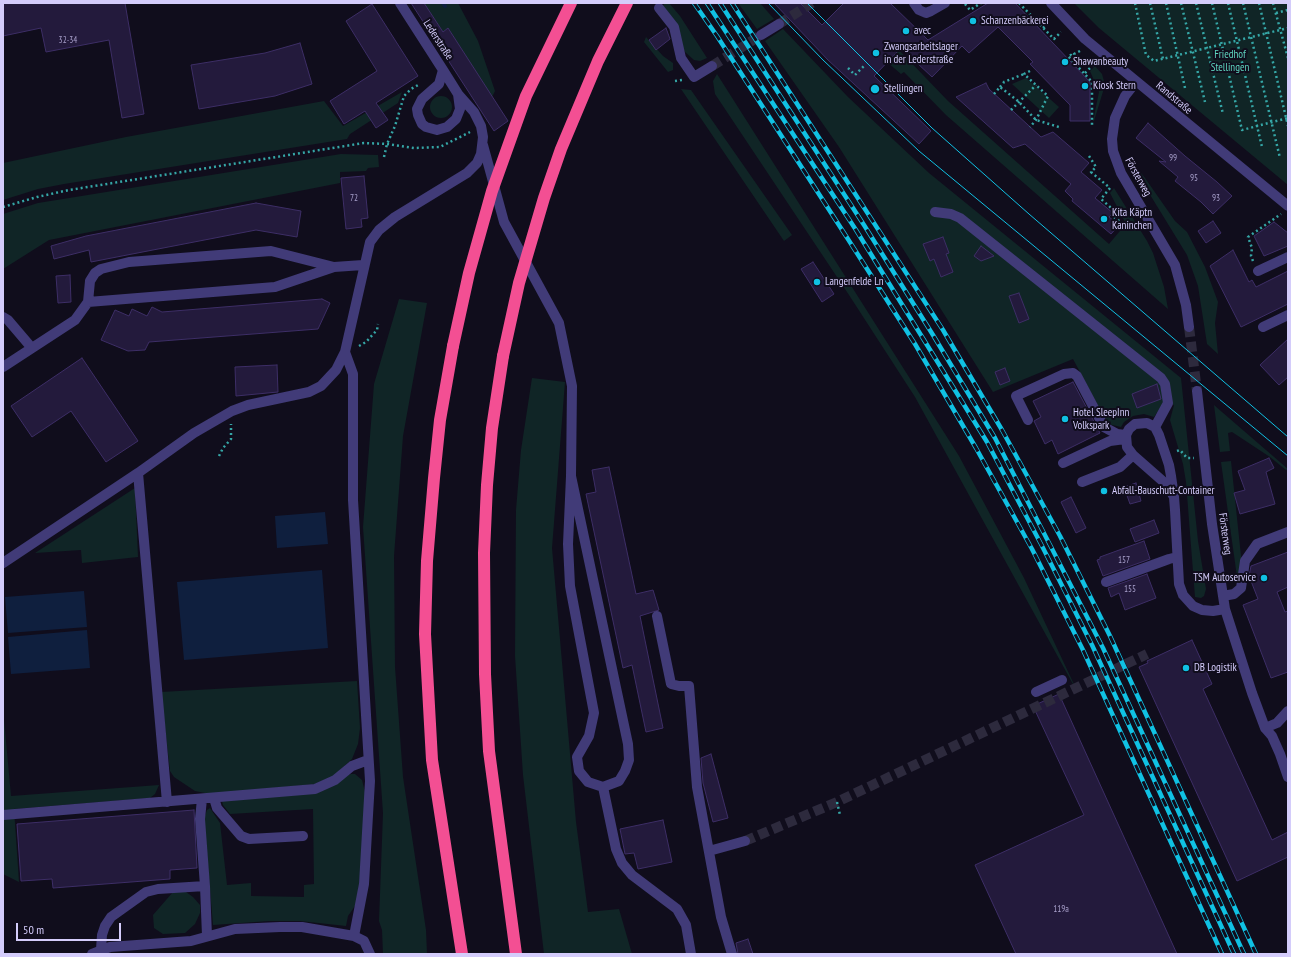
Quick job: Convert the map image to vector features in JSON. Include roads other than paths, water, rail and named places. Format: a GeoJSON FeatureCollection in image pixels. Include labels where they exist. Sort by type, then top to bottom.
{"type":"FeatureCollection","features":[{"type":"Feature","properties":{"kind":"highway"},"geometry":{"type":"LineString","coordinates":[[462,954],[432,760],[425,634],[427,561],[440,420],[453,346],[469,273],[492,191],[526,96],[571,3]]}},
{"type":"Feature","properties":{"kind":"highway"},"geometry":{"type":"LineString","coordinates":[[516,954],[489,751],[485,674],[484,553],[487,485],[492,428],[503,356],[519,283],[544,198],[561,149],[598,61],[627,3]]}},
{"type":"Feature","properties":{"kind":"highway"},"geometry":{"type":"LineString","coordinates":[[456,954],[458,926]]}},
{"type":"Feature","properties":{"kind":"street","name":"Lederstraße"},"geometry":{"type":"LineString","coordinates":[[400,3],[443,70],[458,94],[460,109],[453,123],[447,128],[437,130],[426,127],[422,124],[418,115],[419,103],[439,84],[443,70]]}},
{"type":"Feature","properties":{"kind":"street"},"geometry":{"type":"LineString","coordinates":[[914,3],[919,10],[926,13],[943,4]]}},
{"type":"Feature","properties":{"kind":"street","name":"Randstraße"},"geometry":{"type":"LineString","coordinates":[[1051,3],[1085,39],[1285,210]]}},
{"type":"Feature","properties":{"kind":"street"},"geometry":{"type":"LineString","coordinates":[[659,8],[674,27],[681,58],[694,77],[712,66]]}},
{"type":"Feature","properties":{"kind":"street"},"geometry":{"type":"LineString","coordinates":[[761,35],[779,24]]}},
{"type":"Feature","properties":{"kind":"street","name":"Försterweg"},"geometry":{"type":"LineString","coordinates":[[1136,82],[1125,96],[1115,118],[1112,132],[1113,151],[1118,167],[1175,266],[1183,292],[1189,328]]}},
{"type":"Feature","properties":{"kind":"street"},"geometry":{"type":"LineString","coordinates":[[458,94],[474,112],[481,126],[483,145],[504,222],[559,323],[572,386],[571,476],[568,544],[570,586],[594,713],[589,736],[577,757],[579,771],[588,782],[603,787],[619,781],[626,771],[629,760],[628,744],[571,476]]}},
{"type":"Feature","properties":{"kind":"street"},"geometry":{"type":"LineString","coordinates":[[3,564],[138,473],[194,433],[225,415],[248,405],[298,395],[321,386],[336,370],[345,352],[363,264],[370,242],[379,230],[395,217],[467,173],[477,163],[483,145]]}},
{"type":"Feature","properties":{"kind":"street"},"geometry":{"type":"LineString","coordinates":[[935,212],[951,214],[960,218],[1160,378],[1165,384],[1168,403],[1155,427]]}},
{"type":"Feature","properties":{"kind":"street"},"geometry":{"type":"LineString","coordinates":[[3,367],[31,347],[75,320],[88,302],[90,281],[95,273],[101,269],[129,262],[271,251],[334,267]]}},
{"type":"Feature","properties":{"kind":"street"},"geometry":{"type":"LineString","coordinates":[[1258,271],[1288,256]]}},
{"type":"Feature","properties":{"kind":"street"},"geometry":{"type":"LineString","coordinates":[[88,302],[275,287],[334,267],[363,264]]}},
{"type":"Feature","properties":{"kind":"street"},"geometry":{"type":"LineString","coordinates":[[1263,327],[1288,314]]}},
{"type":"Feature","properties":{"kind":"street"},"geometry":{"type":"LineString","coordinates":[[3,317],[8,320],[31,347]]}},
{"type":"Feature","properties":{"kind":"street"},"geometry":{"type":"LineString","coordinates":[[345,352],[353,374],[353,500],[369,799],[364,884],[354,936]]}},
{"type":"Feature","properties":{"kind":"street"},"geometry":{"type":"LineString","coordinates":[[1028,420],[1016,396],[1064,374],[1073,373],[1077,376],[1104,427],[1126,437]]}},
{"type":"Feature","properties":{"kind":"street","name":"Försterweg"},"geometry":{"type":"LineString","coordinates":[[1197,391],[1212,524],[1225,609],[1239,655],[1266,728],[1272,736],[1288,777]]}},
{"type":"Feature","properties":{"kind":"street"},"geometry":{"type":"LineString","coordinates":[[1174,497],[1166,484],[1133,455],[1127,447],[1126,437],[1132,426],[1139,422],[1147,423],[1155,427],[1166,454],[1174,497],[1179,584],[1186,600],[1193,606],[1202,610],[1213,611],[1225,609]]}},
{"type":"Feature","properties":{"kind":"street"},"geometry":{"type":"LineString","coordinates":[[1063,463],[1110,441],[1126,437]]}},
{"type":"Feature","properties":{"kind":"street"},"geometry":{"type":"LineString","coordinates":[[1082,482],[1120,467],[1133,455]]}},
{"type":"Feature","properties":{"kind":"street"},"geometry":{"type":"LineString","coordinates":[[138,473],[167,802]]}},
{"type":"Feature","properties":{"kind":"street"},"geometry":{"type":"LineString","coordinates":[[1223,596],[1234,594],[1242,588],[1245,560],[1257,544],[1288,532]]}},
{"type":"Feature","properties":{"kind":"street"},"geometry":{"type":"LineString","coordinates":[[1106,582],[1169,559],[1177,558]]}},
{"type":"Feature","properties":{"kind":"street"},"geometry":{"type":"LineString","coordinates":[[657,616],[671,684],[689,686],[697,787],[721,917],[732,954]]}},
{"type":"Feature","properties":{"kind":"street"},"geometry":{"type":"LineString","coordinates":[[1036,692],[1062,680]]}},
{"type":"Feature","properties":{"kind":"street"},"geometry":{"type":"LineString","coordinates":[[1266,728],[1282,719],[1288,711]]}},
{"type":"Feature","properties":{"kind":"street"},"geometry":{"type":"LineString","coordinates":[[3,815],[315,789],[335,780],[352,766],[368,760]]}},
{"type":"Feature","properties":{"kind":"street"},"geometry":{"type":"LineString","coordinates":[[603,787],[616,849],[622,863],[632,875],[677,909],[686,925],[691,954]]}},
{"type":"Feature","properties":{"kind":"street"},"geometry":{"type":"LineString","coordinates":[[214,798],[217,808],[238,834],[245,838],[303,836]]}},
{"type":"Feature","properties":{"kind":"street"},"geometry":{"type":"LineString","coordinates":[[202,799],[200,820],[207,936]]}},
{"type":"Feature","properties":{"kind":"street"},"geometry":{"type":"LineString","coordinates":[[709,851],[745,841]]}},
{"type":"Feature","properties":{"kind":"street"},"geometry":{"type":"LineString","coordinates":[[97,952],[105,926],[111,917],[146,892],[158,889],[205,886]]}},
{"type":"Feature","properties":{"kind":"street"},"geometry":{"type":"LineString","coordinates":[[97,952],[120,946],[180,942],[235,929],[302,927],[354,936],[364,941],[370,954]]}},
{"type":"Feature","properties":{"kind":"water"},"geometry":{"type":"Polygon","coordinates":[[[325,512],[328,544],[277,548],[275,516],[325,512]]]}},
{"type":"Feature","properties":{"kind":"water"},"geometry":{"type":"Polygon","coordinates":[[[322,570],[328,648],[184,660],[177,582],[322,570]]]}},
{"type":"Feature","properties":{"kind":"water"},"geometry":{"type":"Polygon","coordinates":[[[84,591],[87,627],[8,633],[5,597],[84,591]]]}},
{"type":"Feature","properties":{"kind":"water"},"geometry":{"type":"Polygon","coordinates":[[[87,630],[90,668],[11,674],[8,637],[87,630]]]}},
{"type":"Feature","properties":{"kind":"tunnel"},"geometry":{"type":"LineString","coordinates":[[779,24],[812,3]]}},
{"type":"Feature","properties":{"kind":"tunnel"},"geometry":{"type":"LineString","coordinates":[[712,66],[761,35]]}},
{"type":"Feature","properties":{"kind":"tunnel"},"geometry":{"type":"LineString","coordinates":[[1189,327],[1197,391]]}},
{"type":"Feature","properties":{"kind":"tunnel"},"geometry":{"type":"LineString","coordinates":[[745,841],[837,802],[1147,654]]}},
{"type":"Feature","properties":{"kind":"tram line"},"geometry":{"type":"LineString","coordinates":[[768,3],[823,60],[919,151],[1288,456]]}},
{"type":"Feature","properties":{"kind":"tram line"},"geometry":{"type":"LineString","coordinates":[[807,3],[932,128],[1029,214],[1288,437]]}},
{"type":"Feature","properties":{"kind":"railway"},"geometry":{"type":"LineString","coordinates":[[694,3],[717,36],[915,344],[976,448],[1032,549],[1083,650],[1222,954]]}},
{"type":"Feature","properties":{"kind":"railway"},"geometry":{"type":"LineString","coordinates":[[707,3],[856,230],[987,442],[1092,645],[1234,954]]}},
{"type":"Feature","properties":{"kind":"railway"},"geometry":{"type":"LineString","coordinates":[[720,3],[864,225],[995,438],[1103,648],[1244,954]]}},
{"type":"Feature","properties":{"kind":"railway"},"geometry":{"type":"LineString","coordinates":[[732,3],[943,330],[1002,430],[1060,536],[1110,636],[1256,954]]}},
{"type":"Feature","properties":{"kind":"place","name":"Schanzenbäckerei"},"geometry":{"type":"Point","coordinates":[973,21]}},
{"type":"Feature","properties":{"kind":"place","name":"avec"},"geometry":{"type":"Point","coordinates":[906,31]}},
{"type":"Feature","properties":{"kind":"place","name":"Zwangsarbeitslager in der Lederstraße"},"geometry":{"type":"Point","coordinates":[876,53]}},
{"type":"Feature","properties":{"kind":"place","name":"Shawanbeauty"},"geometry":{"type":"Point","coordinates":[1065,62]}},
{"type":"Feature","properties":{"kind":"place","name":"Kiosk Stern"},"geometry":{"type":"Point","coordinates":[1085,86]}},
{"type":"Feature","properties":{"kind":"place","name":"Stellingen"},"geometry":{"type":"Point","coordinates":[875,89]}},
{"type":"Feature","properties":{"kind":"place","name":"Kita Käptn Kaninchen"},"geometry":{"type":"Point","coordinates":[1104,219]}},
{"type":"Feature","properties":{"kind":"place","name":"Langenfelde Ln"},"geometry":{"type":"Point","coordinates":[817,282]}},
{"type":"Feature","properties":{"kind":"place","name":"Hotel SleepInn Volkspark"},"geometry":{"type":"Point","coordinates":[1065,419]}},
{"type":"Feature","properties":{"kind":"place","name":"Abfall-Bauschutt-Container"},"geometry":{"type":"Point","coordinates":[1104,491]}},
{"type":"Feature","properties":{"kind":"place","name":"TSM Autoservice"},"geometry":{"type":"Point","coordinates":[1264,578]}},
{"type":"Feature","properties":{"kind":"place","name":"DB Logistik"},"geometry":{"type":"Point","coordinates":[1186,668]}},
{"type":"Feature","properties":{"kind":"park label","name":"Friedhof Stellingen"},"geometry":{"type":"Point","coordinates":[1230,61]}}]}
